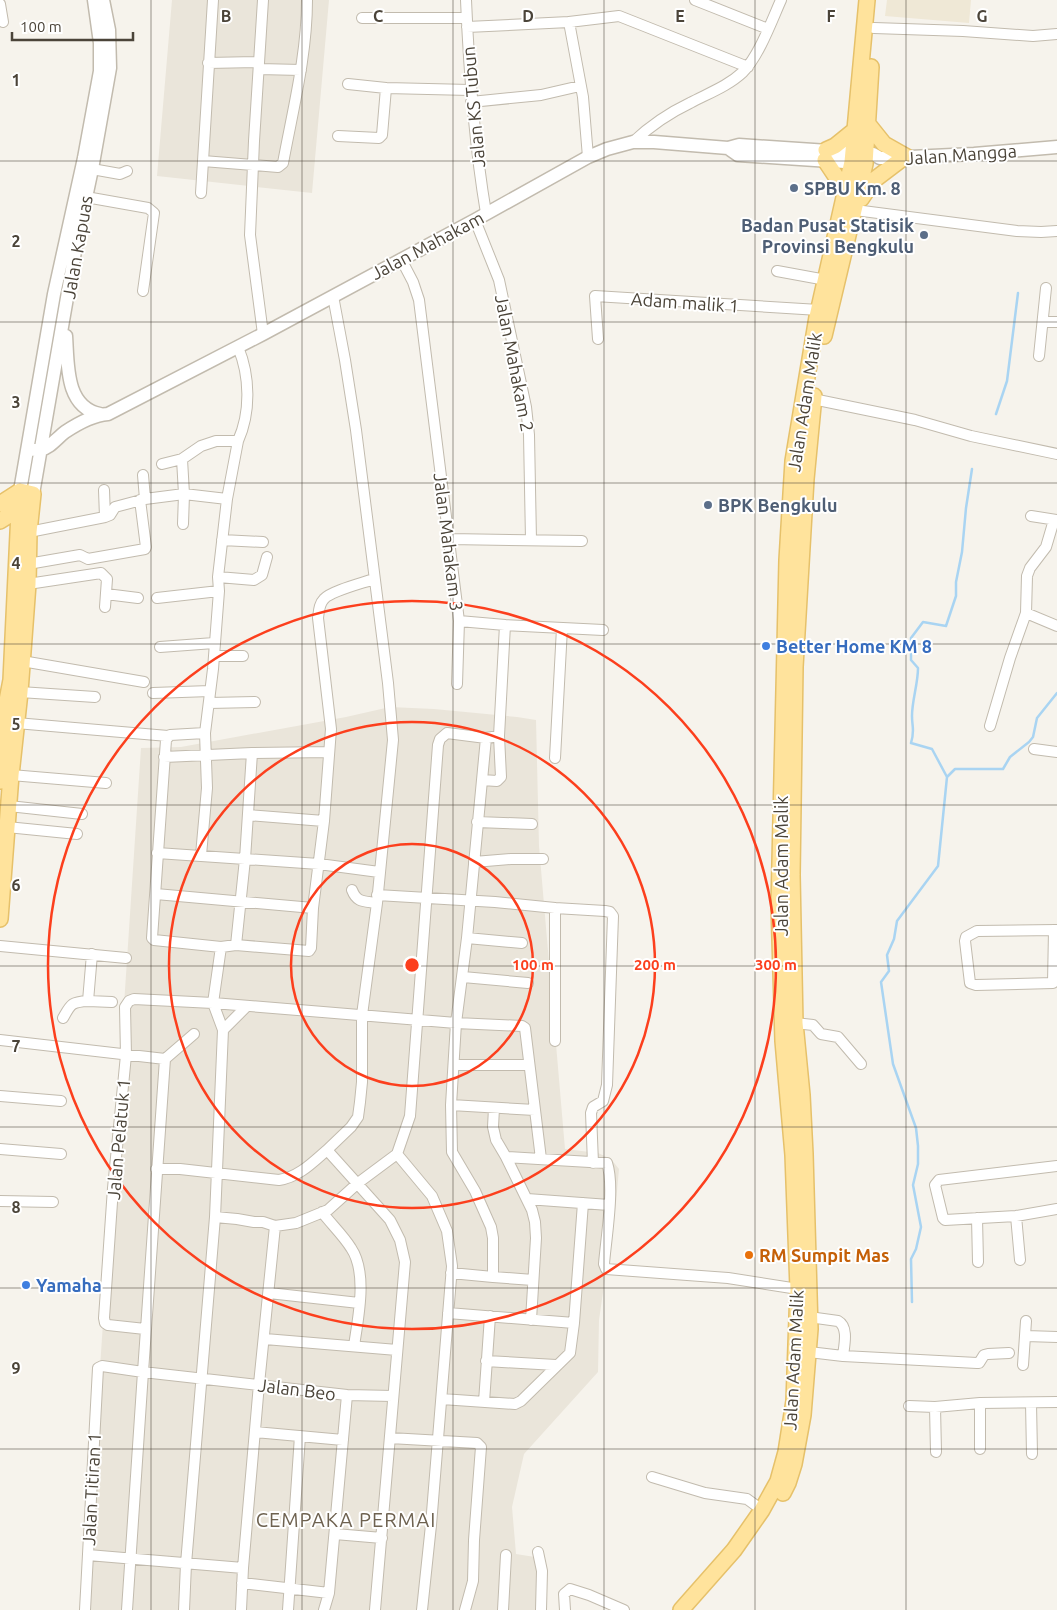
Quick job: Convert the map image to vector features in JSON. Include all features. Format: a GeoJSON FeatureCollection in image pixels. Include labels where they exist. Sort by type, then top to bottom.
{"type":"FeatureCollection","features":[{"type":"Feature","properties":{"kind":"main road"},"geometry":{"type":"LineString","coordinates":[[863,158],[862,126],[867,0]]}},
{"type":"Feature","properties":{"kind":"main road"},"geometry":{"type":"LineString","coordinates":[[845,194],[825,155],[862,126],[877,0]]}},
{"type":"Feature","properties":{"kind":"main road"},"geometry":{"type":"LineString","coordinates":[[856,208],[874,180],[905,158],[862,126]]}},
{"type":"Feature","properties":{"kind":"main road","name":"Jalan Adam Malik"},"geometry":{"type":"LineString","coordinates":[[695,1610],[759,1534],[788,1483],[794,1464],[803,1415],[799,1154],[802,1095],[795,1023],[792,875],[795,667],[794,461],[818,310],[845,194],[863,158]]}},
{"type":"Feature","properties":{"kind":"main road","name":"Jalan Adam Malik"},"geometry":{"type":"LineString","coordinates":[[799,1154],[782,1041],[779,905],[794,560],[806,479],[814,399],[826,323],[856,208],[863,158]]}},
{"type":"Feature","properties":{"kind":"main road"},"geometry":{"type":"LineString","coordinates":[[0,504],[26,492],[10,685],[11,775],[0,919]]}},
{"type":"Feature","properties":{"kind":"main road"},"geometry":{"type":"LineString","coordinates":[[0,520],[25,509]]}},
{"type":"Feature","properties":{"kind":"main road"},"geometry":{"type":"LineString","coordinates":[[10,685],[22,661],[28,584],[29,532],[25,509]]}},
{"type":"Feature","properties":{"kind":"main road"},"geometry":{"type":"LineString","coordinates":[[0,790],[10,715]]}},
{"type":"Feature","properties":{"kind":"main road","name":"Jalan Adam Malik"},"geometry":{"type":"LineString","coordinates":[[681,1610],[734,1550],[762,1510],[778,1481],[786,1452],[802,1351],[810,1317],[802,1296]]}},
{"type":"Feature","properties":{"kind":"street","name":"Jalan Kapuas"},"geometry":{"type":"LineString","coordinates":[[26,492],[64,318],[72,238],[100,71],[100,43],[94,0]]}},
{"type":"Feature","properties":{"kind":"street","name":"Jalan Kapuas"},"geometry":{"type":"LineString","coordinates":[[34,449],[54,294],[86,197],[110,68],[109,30],[103,0]]}},
{"type":"Feature","properties":{"kind":"street"},"geometry":{"type":"LineString","coordinates":[[201,193],[213,0]]}},
{"type":"Feature","properties":{"kind":"street"},"geometry":{"type":"LineString","coordinates":[[263,0],[250,235],[263,334]]}},
{"type":"Feature","properties":{"kind":"street"},"geometry":{"type":"LineString","coordinates":[[203,161],[278,167],[283,163],[301,70],[307,0]]}},
{"type":"Feature","properties":{"kind":"street","name":"Jalan KS Tubun"},"geometry":{"type":"LineString","coordinates":[[466,0],[470,90],[479,174],[480,217]]}},
{"type":"Feature","properties":{"kind":"street"},"geometry":{"type":"LineString","coordinates":[[694,0],[768,29]]}},
{"type":"Feature","properties":{"kind":"street"},"geometry":{"type":"LineString","coordinates":[[633,142],[646,129],[724,87],[748,67],[781,0]]}},
{"type":"Feature","properties":{"kind":"street"},"geometry":{"type":"LineString","coordinates":[[0,4],[3,22]]}},
{"type":"Feature","properties":{"kind":"street"},"geometry":{"type":"LineString","coordinates":[[362,18],[467,22],[569,22],[608,16],[623,16],[748,67]]}},
{"type":"Feature","properties":{"kind":"street"},"geometry":{"type":"LineString","coordinates":[[569,22],[580,86],[588,157]]}},
{"type":"Feature","properties":{"kind":"street"},"geometry":{"type":"LineString","coordinates":[[874,28],[1033,36],[1057,34]]}},
{"type":"Feature","properties":{"kind":"street"},"geometry":{"type":"LineString","coordinates":[[208,63],[301,70]]}},
{"type":"Feature","properties":{"kind":"street"},"geometry":{"type":"LineString","coordinates":[[348,84],[386,88],[470,90]]}},
{"type":"Feature","properties":{"kind":"street"},"geometry":{"type":"LineString","coordinates":[[471,102],[541,95],[580,86]]}},
{"type":"Feature","properties":{"kind":"street"},"geometry":{"type":"LineString","coordinates":[[338,136],[379,138],[382,136],[386,88]]}},
{"type":"Feature","properties":{"kind":"street","name":"Jalan Mahakam"},"geometry":{"type":"LineString","coordinates":[[34,449],[64,441],[101,420],[104,414],[263,334],[588,157],[607,149],[633,142],[654,142],[728,148],[738,155],[825,155]]}},
{"type":"Feature","properties":{"kind":"street","name":"Jalan Mangga"},"geometry":{"type":"LineString","coordinates":[[825,155],[863,158],[905,158],[1057,146]]}},
{"type":"Feature","properties":{"kind":"street"},"geometry":{"type":"LineString","coordinates":[[92,169],[120,174],[127,171]]}},
{"type":"Feature","properties":{"kind":"street"},"geometry":{"type":"LineString","coordinates":[[86,197],[148,208],[154,213],[143,291]]}},
{"type":"Feature","properties":{"kind":"street"},"geometry":{"type":"LineString","coordinates":[[856,208],[1017,230],[1057,231]]}},
{"type":"Feature","properties":{"kind":"street","name":"Jalan Mahakam 2"},"geometry":{"type":"LineString","coordinates":[[480,217],[499,280],[526,407],[529,435],[531,540]]}},
{"type":"Feature","properties":{"kind":"street","name":"Jalan Mahakam 3"},"geometry":{"type":"LineString","coordinates":[[401,259],[413,282],[418,300],[459,621],[603,630]]}},
{"type":"Feature","properties":{"kind":"street"},"geometry":{"type":"LineString","coordinates":[[777,271],[826,280]]}},
{"type":"Feature","properties":{"kind":"street"},"geometry":{"type":"LineString","coordinates":[[1039,356],[1046,288]]}},
{"type":"Feature","properties":{"kind":"street"},"geometry":{"type":"LineString","coordinates":[[156,1169],[180,1169],[279,1180],[290,1179],[327,1150],[351,1127],[358,1117],[362,1082],[362,1014],[377,899],[393,740],[388,683],[356,430],[333,296]]}},
{"type":"Feature","properties":{"kind":"street","name":"Adam malik 1"},"geometry":{"type":"LineString","coordinates":[[598,339],[595,296],[818,310]]}},
{"type":"Feature","properties":{"kind":"street"},"geometry":{"type":"LineString","coordinates":[[64,318],[70,384],[79,403],[85,409],[104,414]]}},
{"type":"Feature","properties":{"kind":"street"},"geometry":{"type":"LineString","coordinates":[[1044,322],[1057,322]]}},
{"type":"Feature","properties":{"kind":"street"},"geometry":{"type":"LineString","coordinates":[[202,855],[207,788],[205,733],[214,656],[219,592],[218,577],[227,499],[238,441],[244,427],[248,402],[243,359],[238,347]]}},
{"type":"Feature","properties":{"kind":"street"},"geometry":{"type":"LineString","coordinates":[[814,399],[915,420],[971,436],[1057,454]]}},
{"type":"Feature","properties":{"kind":"street"},"geometry":{"type":"LineString","coordinates":[[162,464],[182,459],[201,446],[219,441],[238,441]]}},
{"type":"Feature","properties":{"kind":"street"},"geometry":{"type":"LineString","coordinates":[[182,459],[183,524]]}},
{"type":"Feature","properties":{"kind":"street"},"geometry":{"type":"LineString","coordinates":[[28,564],[80,555],[88,559],[145,549],[143,475]]}},
{"type":"Feature","properties":{"kind":"street"},"geometry":{"type":"LineString","coordinates":[[104,490],[105,517]]}},
{"type":"Feature","properties":{"kind":"street"},"geometry":{"type":"LineString","coordinates":[[29,532],[105,517],[110,515],[115,507],[143,500],[184,494],[227,499]]}},
{"type":"Feature","properties":{"kind":"street"},"geometry":{"type":"LineString","coordinates":[[990,726],[1010,658],[1026,613],[1027,576],[1030,568],[1046,547],[1056,520],[1031,516]]}},
{"type":"Feature","properties":{"kind":"street"},"geometry":{"type":"LineString","coordinates":[[449,539],[582,541]]}},
{"type":"Feature","properties":{"kind":"street"},"geometry":{"type":"LineString","coordinates":[[222,540],[263,542]]}},
{"type":"Feature","properties":{"kind":"street"},"geometry":{"type":"LineString","coordinates":[[218,577],[254,580],[262,575],[267,557]]}},
{"type":"Feature","properties":{"kind":"street"},"geometry":{"type":"LineString","coordinates":[[28,584],[101,573],[107,579],[105,607]]}},
{"type":"Feature","properties":{"kind":"street"},"geometry":{"type":"LineString","coordinates":[[168,736],[164,757],[152,939],[221,947],[236,945],[309,951],[311,948],[313,908],[324,821],[332,729],[318,618],[319,608],[322,601],[329,595],[374,579]]}},
{"type":"Feature","properties":{"kind":"street"},"geometry":{"type":"LineString","coordinates":[[157,598],[219,592]]}},
{"type":"Feature","properties":{"kind":"street"},"geometry":{"type":"LineString","coordinates":[[106,594],[138,598]]}},
{"type":"Feature","properties":{"kind":"street"},"geometry":{"type":"LineString","coordinates":[[1026,613],[1057,626]]}},
{"type":"Feature","properties":{"kind":"street"},"geometry":{"type":"LineString","coordinates":[[457,684],[459,621]]}},
{"type":"Feature","properties":{"kind":"street"},"geometry":{"type":"LineString","coordinates":[[482,780],[497,781],[501,777],[500,736],[504,625]]}},
{"type":"Feature","properties":{"kind":"street"},"geometry":{"type":"LineString","coordinates":[[555,758],[562,628]]}},
{"type":"Feature","properties":{"kind":"street"},"geometry":{"type":"LineString","coordinates":[[160,647],[214,643]]}},
{"type":"Feature","properties":{"kind":"street"},"geometry":{"type":"LineString","coordinates":[[214,656],[243,656]]}},
{"type":"Feature","properties":{"kind":"street"},"geometry":{"type":"LineString","coordinates":[[22,661],[144,682]]}},
{"type":"Feature","properties":{"kind":"street"},"geometry":{"type":"LineString","coordinates":[[10,685],[95,698]]}},
{"type":"Feature","properties":{"kind":"street"},"geometry":{"type":"LineString","coordinates":[[153,693],[210,691]]}},
{"type":"Feature","properties":{"kind":"street"},"geometry":{"type":"LineString","coordinates":[[209,703],[255,702]]}},
{"type":"Feature","properties":{"kind":"street"},"geometry":{"type":"LineString","coordinates":[[10,715],[168,736],[205,733]]}},
{"type":"Feature","properties":{"kind":"street"},"geometry":{"type":"LineString","coordinates":[[215,1217],[237,1218],[275,1226],[296,1223],[328,1210],[358,1183],[397,1154],[410,1116],[416,1021],[440,739],[447,733],[486,738],[500,736]]}},
{"type":"Feature","properties":{"kind":"street"},"geometry":{"type":"LineString","coordinates":[[486,738],[463,978],[456,1023],[451,1105],[452,1152],[475,1191],[494,1238],[493,1277]]}},
{"type":"Feature","properties":{"kind":"street"},"geometry":{"type":"LineString","coordinates":[[1034,749],[1057,752]]}},
{"type":"Feature","properties":{"kind":"street"},"geometry":{"type":"LineString","coordinates":[[164,757],[329,752]]}},
{"type":"Feature","properties":{"kind":"street"},"geometry":{"type":"LineString","coordinates":[[236,945],[245,859],[252,753]]}},
{"type":"Feature","properties":{"kind":"street"},"geometry":{"type":"LineString","coordinates":[[11,775],[106,782]]}},
{"type":"Feature","properties":{"kind":"street"},"geometry":{"type":"LineString","coordinates":[[9,806],[82,814]]}},
{"type":"Feature","properties":{"kind":"street"},"geometry":{"type":"LineString","coordinates":[[248,815],[324,821]]}},
{"type":"Feature","properties":{"kind":"street"},"geometry":{"type":"LineString","coordinates":[[477,822],[532,824]]}},
{"type":"Feature","properties":{"kind":"street"},"geometry":{"type":"LineString","coordinates":[[8,828],[77,834]]}},
{"type":"Feature","properties":{"kind":"street"},"geometry":{"type":"LineString","coordinates":[[157,853],[319,864],[379,872]]}},
{"type":"Feature","properties":{"kind":"street"},"geometry":{"type":"LineString","coordinates":[[474,862],[543,859]]}},
{"type":"Feature","properties":{"kind":"street"},"geometry":{"type":"LineString","coordinates":[[352,890],[359,900],[428,897],[610,912],[613,916],[606,1085],[603,1101],[593,1107],[591,1113],[593,1163]]}},
{"type":"Feature","properties":{"kind":"street"},"geometry":{"type":"LineString","coordinates":[[156,894],[313,908]]}},
{"type":"Feature","properties":{"kind":"street"},"geometry":{"type":"LineString","coordinates":[[555,908],[556,1041]]}},
{"type":"Feature","properties":{"kind":"street"},"geometry":{"type":"LineString","coordinates":[[1056,930],[1053,983],[976,985],[970,983],[966,937],[970,933],[977,931],[1056,930]]}},
{"type":"Feature","properties":{"kind":"street"},"geometry":{"type":"LineString","coordinates":[[467,938],[522,943]]}},
{"type":"Feature","properties":{"kind":"street"},"geometry":{"type":"LineString","coordinates":[[0,946],[126,958]]}},
{"type":"Feature","properties":{"kind":"street"},"geometry":{"type":"LineString","coordinates":[[184,1610],[186,1564],[215,1217],[223,1030],[213,1003],[221,947]]}},
{"type":"Feature","properties":{"kind":"street"},"geometry":{"type":"LineString","coordinates":[[88,1001],[92,954]]}},
{"type":"Feature","properties":{"kind":"street"},"geometry":{"type":"LineString","coordinates":[[463,978],[528,983]]}},
{"type":"Feature","properties":{"kind":"street","name":"Jalan Pelatuk 1"},"geometry":{"type":"LineString","coordinates":[[145,1329],[108,1325],[105,1323],[104,1318],[126,1055],[125,1007],[129,1001],[134,998],[213,1003],[456,1023]]}},
{"type":"Feature","properties":{"kind":"street"},"geometry":{"type":"LineString","coordinates":[[62,1018],[71,1004],[76,1002],[112,1002]]}},
{"type":"Feature","properties":{"kind":"street"},"geometry":{"type":"LineString","coordinates":[[223,1030],[246,1007]]}},
{"type":"Feature","properties":{"kind":"street"},"geometry":{"type":"LineString","coordinates":[[456,1023],[522,1026],[525,1028],[541,1160]]}},
{"type":"Feature","properties":{"kind":"street"},"geometry":{"type":"LineString","coordinates":[[795,1023],[813,1025],[821,1034],[838,1037],[861,1064]]}},
{"type":"Feature","properties":{"kind":"street"},"geometry":{"type":"LineString","coordinates":[[128,1610],[145,1329],[155,1219],[156,1169],[165,1059],[194,1034]]}},
{"type":"Feature","properties":{"kind":"street"},"geometry":{"type":"LineString","coordinates":[[0,1040],[165,1059]]}},
{"type":"Feature","properties":{"kind":"street"},"geometry":{"type":"LineString","coordinates":[[454,1065],[529,1065]]}},
{"type":"Feature","properties":{"kind":"street"},"geometry":{"type":"LineString","coordinates":[[0,1096],[61,1101]]}},
{"type":"Feature","properties":{"kind":"street"},"geometry":{"type":"LineString","coordinates":[[451,1105],[535,1110]]}},
{"type":"Feature","properties":{"kind":"street"},"geometry":{"type":"LineString","coordinates":[[494,1108],[493,1127],[496,1140],[527,1199],[535,1222],[536,1238],[530,1320]]}},
{"type":"Feature","properties":{"kind":"street"},"geometry":{"type":"LineString","coordinates":[[0,1149],[61,1154]]}},
{"type":"Feature","properties":{"kind":"street"},"geometry":{"type":"LineString","coordinates":[[327,1150],[390,1220],[400,1240],[405,1262],[375,1610]]}},
{"type":"Feature","properties":{"kind":"street"},"geometry":{"type":"LineString","coordinates":[[397,1154],[432,1196],[447,1231],[451,1273],[442,1399],[422,1610]]}},
{"type":"Feature","properties":{"kind":"street"},"geometry":{"type":"LineString","coordinates":[[506,1156],[541,1160],[605,1162],[608,1165],[609,1206],[604,1264],[606,1269],[728,1278],[802,1296]]}},
{"type":"Feature","properties":{"kind":"street"},"geometry":{"type":"LineString","coordinates":[[1057,1166],[939,1180],[935,1185],[944,1219],[1016,1216],[1057,1209]]}},
{"type":"Feature","properties":{"kind":"street"},"geometry":{"type":"LineString","coordinates":[[527,1199],[609,1206]]}},
{"type":"Feature","properties":{"kind":"street"},"geometry":{"type":"LineString","coordinates":[[0,1201],[53,1202]]}},
{"type":"Feature","properties":{"kind":"street"},"geometry":{"type":"LineString","coordinates":[[442,1399],[515,1404],[521,1402],[570,1353],[583,1203]]}},
{"type":"Feature","properties":{"kind":"street"},"geometry":{"type":"LineString","coordinates":[[322,1212],[352,1249],[360,1267],[359,1303],[354,1346]]}},
{"type":"Feature","properties":{"kind":"street"},"geometry":{"type":"LineString","coordinates":[[1016,1216],[1020,1260]]}},
{"type":"Feature","properties":{"kind":"street"},"geometry":{"type":"LineString","coordinates":[[977,1218],[978,1262]]}},
{"type":"Feature","properties":{"kind":"street"},"geometry":{"type":"LineString","coordinates":[[241,1610],[259,1384],[275,1226]]}},
{"type":"Feature","properties":{"kind":"street"},"geometry":{"type":"LineString","coordinates":[[451,1273],[533,1280]]}},
{"type":"Feature","properties":{"kind":"street"},"geometry":{"type":"LineString","coordinates":[[269,1292],[359,1303]]}},
{"type":"Feature","properties":{"kind":"street"},"geometry":{"type":"LineString","coordinates":[[448,1313],[574,1323]]}},
{"type":"Feature","properties":{"kind":"street"},"geometry":{"type":"LineString","coordinates":[[484,1402],[490,1316]]}},
{"type":"Feature","properties":{"kind":"street"},"geometry":{"type":"LineString","coordinates":[[810,1317],[842,1323],[845,1328],[843,1356]]}},
{"type":"Feature","properties":{"kind":"street"},"geometry":{"type":"LineString","coordinates":[[1023,1365],[1026,1321]]}},
{"type":"Feature","properties":{"kind":"street"},"geometry":{"type":"LineString","coordinates":[[1026,1336],[1057,1337]]}},
{"type":"Feature","properties":{"kind":"street"},"geometry":{"type":"LineString","coordinates":[[265,1339],[397,1350]]}},
{"type":"Feature","properties":{"kind":"street"},"geometry":{"type":"LineString","coordinates":[[802,1351],[843,1356],[976,1364],[979,1363],[984,1355],[1009,1353]]}},
{"type":"Feature","properties":{"kind":"street"},"geometry":{"type":"LineString","coordinates":[[486,1361],[556,1365]]}},
{"type":"Feature","properties":{"kind":"street","name":"Jalan Beo"},"geometry":{"type":"LineString","coordinates":[[98,1368],[102,1366],[346,1395],[393,1396]]}},
{"type":"Feature","properties":{"kind":"street","name":"Jalan Titiran 1"},"geometry":{"type":"LineString","coordinates":[[86,1610],[98,1368]]}},
{"type":"Feature","properties":{"kind":"street"},"geometry":{"type":"LineString","coordinates":[[324,1610],[329,1593],[346,1395]]}},
{"type":"Feature","properties":{"kind":"street"},"geometry":{"type":"LineString","coordinates":[[909,1406],[935,1407],[980,1403],[1057,1402]]}},
{"type":"Feature","properties":{"kind":"street"},"geometry":{"type":"LineString","coordinates":[[980,1403],[980,1449]]}},
{"type":"Feature","properties":{"kind":"street"},"geometry":{"type":"LineString","coordinates":[[1031,1403],[1032,1454]]}},
{"type":"Feature","properties":{"kind":"street"},"geometry":{"type":"LineString","coordinates":[[935,1407],[936,1452]]}},
{"type":"Feature","properties":{"kind":"street"},"geometry":{"type":"LineString","coordinates":[[255,1432],[343,1440]]}},
{"type":"Feature","properties":{"kind":"street"},"geometry":{"type":"LineString","coordinates":[[288,1610],[288,1588],[300,1436]]}},
{"type":"Feature","properties":{"kind":"street"},"geometry":{"type":"LineString","coordinates":[[390,1438],[477,1443],[481,1447],[473,1581],[465,1610]]}},
{"type":"Feature","properties":{"kind":"street"},"geometry":{"type":"LineString","coordinates":[[652,1477],[706,1493],[747,1499],[762,1510]]}},
{"type":"Feature","properties":{"kind":"street"},"geometry":{"type":"LineString","coordinates":[[334,1534],[382,1538]]}},
{"type":"Feature","properties":{"kind":"street"},"geometry":{"type":"LineString","coordinates":[[538,1552],[542,1571],[541,1610]]}},
{"type":"Feature","properties":{"kind":"street"},"geometry":{"type":"LineString","coordinates":[[503,1610],[506,1554]]}},
{"type":"Feature","properties":{"kind":"street"},"geometry":{"type":"LineString","coordinates":[[88,1555],[243,1568]]}},
{"type":"Feature","properties":{"kind":"street"},"geometry":{"type":"LineString","coordinates":[[242,1584],[329,1593]]}},
{"type":"Feature","properties":{"kind":"street"},"geometry":{"type":"LineString","coordinates":[[565,1610],[564,1594],[570,1589],[624,1610]]}},
{"type":"Feature","properties":{"kind":"shaded area"},"geometry":{"type":"Polygon","coordinates":[[[172,0],[329,0],[312,193],[157,176],[172,0]]]}},
{"type":"Feature","properties":{"kind":"shaded area"},"geometry":{"type":"Polygon","coordinates":[[[887,0],[971,0],[969,23],[885,16],[887,0]]]}},
{"type":"Feature","properties":{"kind":"shaded area"},"geometry":{"type":"Polygon","coordinates":[[[390,707],[434,709],[536,720],[539,846],[565,1149],[598,1153],[611,1159],[619,1169],[599,1320],[598,1372],[524,1454],[512,1507],[516,1554],[541,1558],[542,1610],[84,1610],[141,748],[181,747],[346,717],[390,707]]]}},
{"type":"Feature","properties":{"kind":"waterway"},"geometry":{"type":"LineString","coordinates":[[996,414],[1007,381],[1018,293]]}},
{"type":"Feature","properties":{"kind":"waterway"},"geometry":{"type":"LineString","coordinates":[[947,777],[932,749],[911,743],[913,732],[912,710],[918,668],[911,660],[911,638],[923,622],[946,626],[956,596],[956,582],[962,552],[972,469]]}},
{"type":"Feature","properties":{"kind":"waterway"},"geometry":{"type":"LineString","coordinates":[[912,1302],[911,1259],[916,1249],[921,1227],[913,1185],[918,1164],[918,1146],[916,1128],[893,1064],[881,982],[889,971],[887,955],[894,939],[897,921],[938,866],[947,777],[955,769],[1003,769],[1010,757],[1033,737],[1037,718],[1057,693]]}},
{"type":"Feature","properties":{"kind":"place","name":"SPBU Km. 8"},"geometry":{"type":"Point","coordinates":[794,188]}},
{"type":"Feature","properties":{"kind":"place","name":"Badan Pusat Statisik Provinsi Bengkulu"},"geometry":{"type":"Point","coordinates":[924,235]}},
{"type":"Feature","properties":{"kind":"place","name":"BPK Bengkulu"},"geometry":{"type":"Point","coordinates":[708,505]}},
{"type":"Feature","properties":{"kind":"place","name":"Better Home KM 8"},"geometry":{"type":"Point","coordinates":[766,646]}},
{"type":"Feature","properties":{"kind":"place","name":"RM Sumpit Mas"},"geometry":{"type":"Point","coordinates":[749,1255]}},
{"type":"Feature","properties":{"kind":"place","name":"Yamaha"},"geometry":{"type":"Point","coordinates":[26,1285]}},
{"type":"Feature","properties":{"kind":"district","name":"CEMPAKA PERMAI"},"geometry":{"type":"Point","coordinates":[346,1519]}}]}
